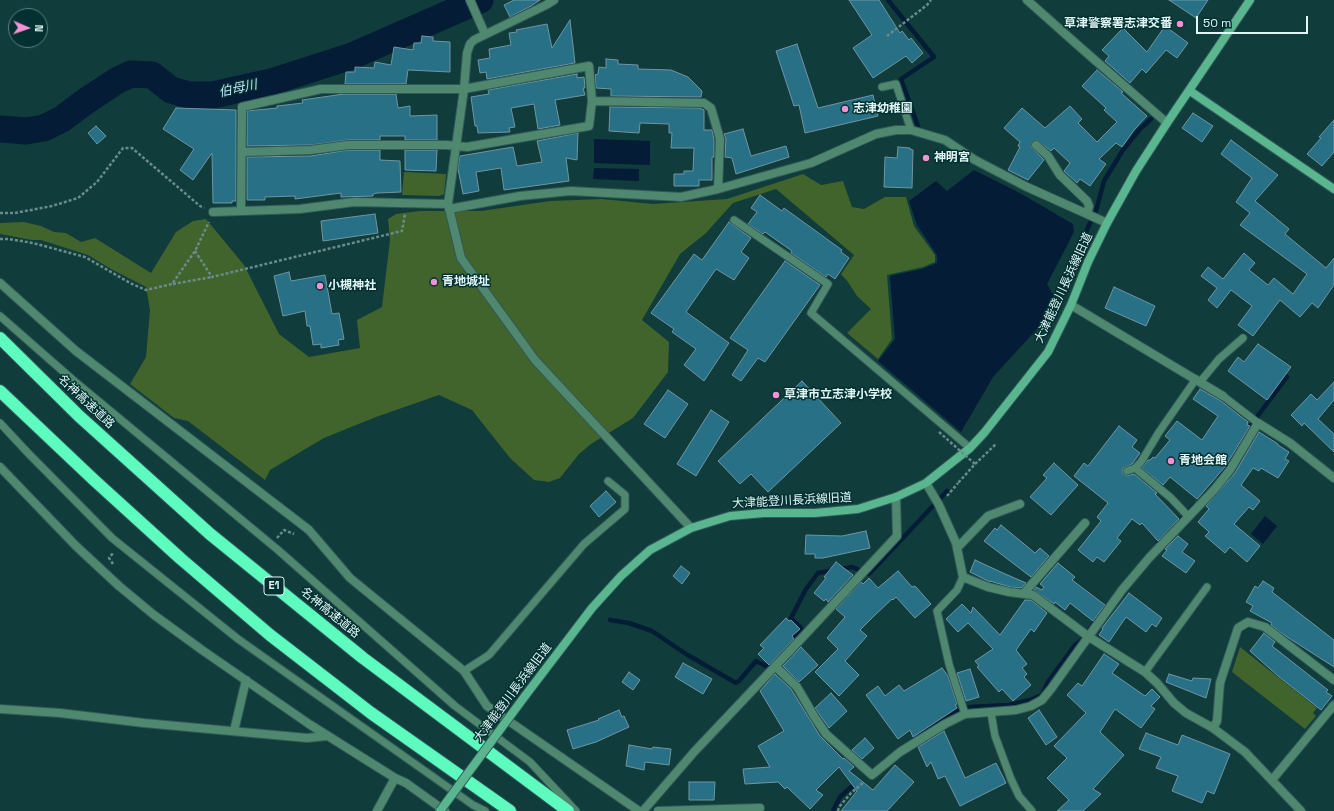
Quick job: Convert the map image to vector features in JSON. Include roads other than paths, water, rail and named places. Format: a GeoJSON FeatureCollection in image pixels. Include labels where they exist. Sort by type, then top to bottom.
{"type":"FeatureCollection","features":[{"type":"Feature","properties":{"kind":"highway","name":"名神高速道路"},"geometry":{"type":"LineString","coordinates":[[0,338],[79,416],[210,534],[363,658],[568,811]]}},
{"type":"Feature","properties":{"kind":"highway"},"geometry":{"type":"LineString","coordinates":[[0,391],[181,559],[270,635],[371,712],[510,811]]}},
{"type":"Feature","properties":{"kind":"street"},"geometry":{"type":"LineString","coordinates":[[470,0],[485,34]]}},
{"type":"Feature","properties":{"kind":"street"},"geometry":{"type":"LineString","coordinates":[[554,0],[485,34],[470,44],[467,53],[464,89],[449,206],[461,258],[535,360],[691,528]]}},
{"type":"Feature","properties":{"kind":"street"},"geometry":{"type":"LineString","coordinates":[[1027,0],[1080,48],[1167,122]]}},
{"type":"Feature","properties":{"kind":"street","name":"大津能登川長浜線旧道"},"geometry":{"type":"LineString","coordinates":[[440,811],[592,608],[621,576],[650,550],[691,528],[730,516],[764,512],[815,513],[858,509],[896,497],[926,483],[970,448],[984,433],[1048,352],[1071,305],[1088,262],[1107,223],[1136,171],[1167,122],[1250,0]]}},
{"type":"Feature","properties":{"kind":"street"},"geometry":{"type":"LineString","coordinates":[[241,211],[242,107],[320,89],[464,89],[589,66],[592,101],[589,126],[467,147],[456,145],[348,145],[311,150],[242,152]]}},
{"type":"Feature","properties":{"kind":"street"},"geometry":{"type":"LineString","coordinates":[[1190,90],[1333,187]]}},
{"type":"Feature","properties":{"kind":"street"},"geometry":{"type":"LineString","coordinates":[[592,101],[704,103],[711,108],[720,139],[718,189]]}},
{"type":"Feature","properties":{"kind":"street"},"geometry":{"type":"LineString","coordinates":[[213,212],[300,209],[354,202],[449,206],[520,196],[571,191],[681,197],[718,189],[811,163],[876,134],[896,130],[911,130],[945,140],[975,160],[1027,187],[1107,223]]}},
{"type":"Feature","properties":{"kind":"street"},"geometry":{"type":"LineString","coordinates":[[1036,145],[1048,156],[1060,175],[1087,201],[1089,206],[1087,214]]}},
{"type":"Feature","properties":{"kind":"street"},"geometry":{"type":"LineString","coordinates":[[0,283],[76,351],[309,530],[350,578],[464,671],[487,706],[639,811]]}},
{"type":"Feature","properties":{"kind":"street"},"geometry":{"type":"LineString","coordinates":[[1071,305],[1223,396]]}},
{"type":"Feature","properties":{"kind":"street"},"geometry":{"type":"LineString","coordinates":[[775,666],[797,687],[826,734],[872,775],[906,748],[938,727],[965,714],[1016,710],[1031,706],[1042,700],[1122,590],[1144,563],[1214,490],[1230,470],[1258,423],[1290,443],[1334,478]]}},
{"type":"Feature","properties":{"kind":"street"},"geometry":{"type":"LineString","coordinates":[[0,467],[76,546],[119,586],[154,615],[327,736],[395,778],[406,783],[445,811]]}},
{"type":"Feature","properties":{"kind":"street"},"geometry":{"type":"LineString","coordinates":[[926,483],[939,505],[957,548],[963,577],[995,589],[1033,595],[1089,637],[1145,672],[1157,683],[1174,704],[1186,713],[1213,728],[1245,752],[1301,811]]}},
{"type":"Feature","properties":{"kind":"street"},"geometry":{"type":"LineString","coordinates":[[642,811],[694,752],[897,536],[896,497]]}},
{"type":"Feature","properties":{"kind":"street"},"geometry":{"type":"LineString","coordinates":[[957,548],[988,516],[1020,504]]}},
{"type":"Feature","properties":{"kind":"street"},"geometry":{"type":"LineString","coordinates":[[1024,593],[1085,523]]}},
{"type":"Feature","properties":{"kind":"street"},"geometry":{"type":"LineString","coordinates":[[1213,728],[1217,721],[1220,683],[1238,628],[1248,622],[1265,627],[1334,680]]}},
{"type":"Feature","properties":{"kind":"street"},"geometry":{"type":"LineString","coordinates":[[234,731],[246,680]]}},
{"type":"Feature","properties":{"kind":"street"},"geometry":{"type":"LineString","coordinates":[[1272,780],[1334,705]]}},
{"type":"Feature","properties":{"kind":"street"},"geometry":{"type":"LineString","coordinates":[[0,709],[60,713],[144,723],[307,738],[327,736]]}},
{"type":"Feature","properties":{"kind":"street"},"geometry":{"type":"LineString","coordinates":[[377,811],[395,778]]}},
{"type":"Feature","properties":{"kind":"street"},"geometry":{"type":"LineString","coordinates":[[658,811],[760,808]]}},
{"type":"Feature","properties":{"kind":"lane"},"geometry":{"type":"LineString","coordinates":[[882,86],[896,84],[911,130]]}},
{"type":"Feature","properties":{"kind":"lane"},"geometry":{"type":"LineString","coordinates":[[734,220],[828,284],[811,313],[970,448]]}},
{"type":"Feature","properties":{"kind":"lane"},"geometry":{"type":"LineString","coordinates":[[0,316],[78,385],[278,550],[455,706],[530,762],[576,811]]}},
{"type":"Feature","properties":{"kind":"lane"},"geometry":{"type":"LineString","coordinates":[[1127,471],[1135,468],[1140,462],[1159,432],[1198,381],[1219,358],[1243,338]]}},
{"type":"Feature","properties":{"kind":"lane"},"geometry":{"type":"LineString","coordinates":[[1223,396],[1258,423]]}},
{"type":"Feature","properties":{"kind":"lane"},"geometry":{"type":"LineString","coordinates":[[0,422],[28,453],[112,538],[220,625],[473,805],[485,811]]}},
{"type":"Feature","properties":{"kind":"lane"},"geometry":{"type":"LineString","coordinates":[[1135,468],[1171,498],[1188,516]]}},
{"type":"Feature","properties":{"kind":"lane"},"geometry":{"type":"LineString","coordinates":[[464,671],[489,655],[584,544],[625,509],[625,495],[608,481]]}},
{"type":"Feature","properties":{"kind":"lane"},"geometry":{"type":"LineString","coordinates":[[963,577],[957,590],[937,611],[949,664],[965,714]]}},
{"type":"Feature","properties":{"kind":"lane"},"geometry":{"type":"LineString","coordinates":[[1145,672],[1207,587]]}},
{"type":"Feature","properties":{"kind":"lane"},"geometry":{"type":"LineString","coordinates":[[991,713],[995,736],[1011,779],[1019,796],[1032,811]]}},
{"type":"Feature","properties":{"kind":"water"},"geometry":{"type":"Polygon","coordinates":[[[594,139],[650,141],[650,165],[594,163],[594,139]]]}},
{"type":"Feature","properties":{"kind":"water"},"geometry":{"type":"Polygon","coordinates":[[[594,168],[639,169],[639,181],[593,179],[594,168]]]}},
{"type":"Feature","properties":{"kind":"water"},"geometry":{"type":"Polygon","coordinates":[[[974,170],[1018,192],[1073,224],[1074,232],[1047,284],[1056,300],[1047,318],[993,377],[961,432],[878,361],[895,339],[890,276],[922,269],[937,263],[937,255],[917,225],[909,201],[936,181],[947,191],[974,170]]]}},
{"type":"Feature","properties":{"kind":"water"},"geometry":{"type":"Polygon","coordinates":[[[1265,516],[1277,526],[1263,544],[1251,534],[1265,516]]]}},
{"type":"Feature","properties":{"kind":"waterway","name":"伯母川"},"geometry":{"type":"LineString","coordinates":[[0,129],[26,131],[44,128],[62,119],[118,80],[131,74],[152,75],[171,90],[189,95],[213,95],[271,82],[352,56],[480,0]]}},
{"type":"Feature","properties":{"kind":"waterway"},"geometry":{"type":"LineString","coordinates":[[888,0],[934,57],[901,79],[918,126]]}},
{"type":"Feature","properties":{"kind":"waterway"},"geometry":{"type":"LineString","coordinates":[[1096,211],[1104,181],[1123,150],[1140,129],[1151,119]]}},
{"type":"Feature","properties":{"kind":"waterway"},"geometry":{"type":"LineString","coordinates":[[1062,286],[1090,223]]}},
{"type":"Feature","properties":{"kind":"waterway"},"geometry":{"type":"LineString","coordinates":[[1220,477],[1253,422],[1287,377]]}},
{"type":"Feature","properties":{"kind":"waterway"},"geometry":{"type":"LineString","coordinates":[[789,641],[801,628],[791,618],[806,589],[818,573],[852,567],[869,574],[947,491]]}},
{"type":"Feature","properties":{"kind":"waterway"},"geometry":{"type":"LineString","coordinates":[[1158,543],[1195,505]]}},
{"type":"Feature","properties":{"kind":"waterway"},"geometry":{"type":"LineString","coordinates":[[919,733],[957,711],[971,707],[1009,705],[1030,700],[1042,695],[1048,682],[1075,645],[1082,640],[1102,612]]}},
{"type":"Feature","properties":{"kind":"waterway"},"geometry":{"type":"LineString","coordinates":[[610,620],[629,623],[652,631],[686,654],[736,683],[756,661],[766,666],[772,660]]}},
{"type":"Feature","properties":{"kind":"waterway"},"geometry":{"type":"LineString","coordinates":[[833,811],[840,797],[857,782]]}},
{"type":"Feature","properties":{"kind":"place","name":"草津警察署志津交番"},"geometry":{"type":"Point","coordinates":[1180,24]}},
{"type":"Feature","properties":{"kind":"place","name":"志津幼稚園"},"geometry":{"type":"Point","coordinates":[845,109]}},
{"type":"Feature","properties":{"kind":"place","name":"神明宮"},"geometry":{"type":"Point","coordinates":[926,158]}},
{"type":"Feature","properties":{"kind":"place","name":"青地城址"},"geometry":{"type":"Point","coordinates":[434,282]}},
{"type":"Feature","properties":{"kind":"place","name":"小槻神社"},"geometry":{"type":"Point","coordinates":[320,286]}},
{"type":"Feature","properties":{"kind":"place","name":"草津市立志津小学校"},"geometry":{"type":"Point","coordinates":[776,395]}},
{"type":"Feature","properties":{"kind":"place","name":"青地会館"},"geometry":{"type":"Point","coordinates":[1171,461]}}]}
